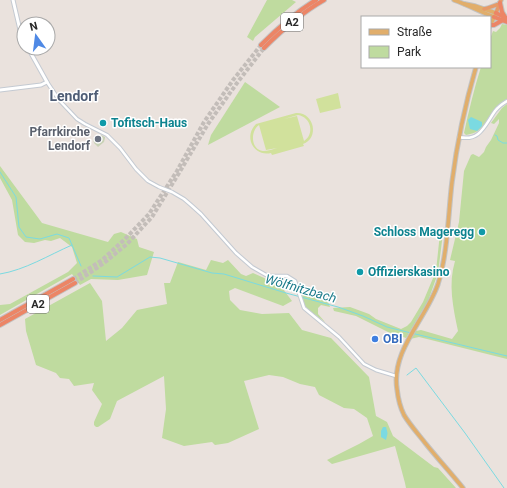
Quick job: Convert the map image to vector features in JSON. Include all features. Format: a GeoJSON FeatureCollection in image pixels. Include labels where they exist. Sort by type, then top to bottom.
{"type":"FeatureCollection","features":[{"type":"Feature","properties":{"kind":"highway","name":"A2"},"geometry":{"type":"LineString","coordinates":[[316,0],[295,14],[277,30],[263,47],[297,18],[324,0]]}},
{"type":"Feature","properties":{"kind":"highway"},"geometry":{"type":"LineString","coordinates":[[484,9],[492,7],[500,2]]}},
{"type":"Feature","properties":{"kind":"highway"},"geometry":{"type":"LineString","coordinates":[[500,2],[495,15],[505,19]]}},
{"type":"Feature","properties":{"kind":"highway"},"geometry":{"type":"LineString","coordinates":[[500,2],[505,19]]}},
{"type":"Feature","properties":{"kind":"highway"},"geometry":{"type":"LineString","coordinates":[[491,25],[505,19]]}},
{"type":"Feature","properties":{"kind":"highway","name":"A2"},"geometry":{"type":"LineString","coordinates":[[0,320],[74,281],[0,325]]}},
{"type":"Feature","properties":{"kind":"main road"},"geometry":{"type":"LineString","coordinates":[[13,0],[17,16]]}},
{"type":"Feature","properties":{"kind":"main road"},"geometry":{"type":"LineString","coordinates":[[454,0],[488,16],[495,15]]}},
{"type":"Feature","properties":{"kind":"main road"},"geometry":{"type":"LineString","coordinates":[[464,4],[484,9],[495,15]]}},
{"type":"Feature","properties":{"kind":"main road"},"geometry":{"type":"LineString","coordinates":[[491,23],[495,15]]}},
{"type":"Feature","properties":{"kind":"main road"},"geometry":{"type":"LineString","coordinates":[[0,90],[41,85],[47,82],[32,56]]}},
{"type":"Feature","properties":{"kind":"main road"},"geometry":{"type":"LineString","coordinates":[[463,488],[405,416],[397,390],[396,376],[399,362],[408,339],[430,302],[437,286],[442,268],[452,181],[467,100],[476,68]]}},
{"type":"Feature","properties":{"kind":"street"},"geometry":{"type":"LineString","coordinates":[[47,82],[59,100],[77,118],[84,124],[107,135],[148,181],[172,192],[192,205],[252,267],[266,275],[287,276],[291,278],[298,290],[302,305],[306,310],[338,338],[364,364],[376,370],[396,376]]}},
{"type":"Feature","properties":{"kind":"street"},"geometry":{"type":"LineString","coordinates":[[460,137],[468,138],[478,134],[485,127],[496,110],[507,101]]}},
{"type":"Feature","properties":{"kind":"green space"},"geometry":{"type":"Polygon","coordinates":[[[267,0],[292,0],[296,2],[255,37],[253,41],[247,37],[267,0]]]}},
{"type":"Feature","properties":{"kind":"green space"},"geometry":{"type":"Polygon","coordinates":[[[502,24],[507,25],[507,99],[498,106],[481,128],[466,135],[464,133],[481,68],[491,68],[491,36],[493,31],[496,32],[502,24]]]}},
{"type":"Feature","properties":{"kind":"green space"},"geometry":{"type":"Polygon","coordinates":[[[245,82],[280,107],[208,145],[211,135],[245,82]]]}},
{"type":"Feature","properties":{"kind":"green space"},"geometry":{"type":"Polygon","coordinates":[[[338,93],[341,108],[320,113],[316,99],[338,93]]]}},
{"type":"Feature","properties":{"kind":"green space"},"geometry":{"type":"Polygon","coordinates":[[[507,104],[507,359],[419,337],[410,339],[416,331],[421,330],[452,339],[458,331],[453,304],[452,287],[455,261],[450,260],[459,222],[464,171],[471,155],[473,154],[479,157],[484,152],[499,123],[499,119],[494,124],[491,123],[502,108],[507,104]]]}},
{"type":"Feature","properties":{"kind":"green space"},"geometry":{"type":"Polygon","coordinates":[[[296,113],[302,114],[311,121],[313,131],[312,136],[303,144],[304,146],[272,155],[271,153],[260,152],[252,145],[250,135],[256,124],[296,113]],[[298,115],[284,119],[297,116],[304,141],[310,134],[310,126],[306,119],[298,115]],[[259,125],[254,131],[253,136],[256,147],[263,151],[277,148],[266,150],[259,125]]]}},
{"type":"Feature","properties":{"kind":"green space"},"geometry":{"type":"Polygon","coordinates":[[[96,135],[105,137],[104,142],[98,147],[94,143],[93,139],[96,135]]]}},
{"type":"Feature","properties":{"kind":"green space"},"geometry":{"type":"Polygon","coordinates":[[[0,166],[42,223],[108,242],[114,234],[121,232],[137,239],[139,247],[154,252],[147,275],[118,280],[91,279],[80,285],[72,274],[0,315],[0,305],[10,304],[68,272],[77,263],[72,247],[60,238],[51,241],[45,240],[34,243],[25,242],[18,235],[12,200],[0,178],[0,166]]]}},
{"type":"Feature","properties":{"kind":"green space"},"geometry":{"type":"Polygon","coordinates":[[[440,233],[443,233],[438,273],[428,301],[406,338],[388,332],[356,316],[334,311],[333,308],[350,307],[401,329],[407,326],[423,302],[436,271],[440,233]]]}},
{"type":"Feature","properties":{"kind":"green space"},"geometry":{"type":"Polygon","coordinates":[[[211,260],[223,263],[228,260],[241,274],[246,276],[253,273],[280,285],[292,301],[283,306],[235,288],[229,291],[230,300],[240,310],[262,314],[289,313],[302,330],[331,338],[369,377],[376,416],[387,422],[393,436],[434,467],[438,468],[456,488],[406,488],[395,446],[332,464],[327,460],[373,436],[367,418],[354,409],[344,408],[319,395],[315,387],[300,384],[283,377],[269,375],[244,381],[259,429],[228,443],[215,445],[212,442],[184,446],[162,438],[166,409],[164,376],[117,401],[110,419],[96,427],[94,422],[102,404],[92,390],[94,383],[74,386],[69,379],[60,378],[56,373],[36,365],[26,331],[25,319],[90,283],[102,301],[106,341],[122,328],[137,310],[167,304],[164,283],[170,283],[178,262],[206,270],[211,260]]]}},
{"type":"Feature","properties":{"kind":"green space"},"geometry":{"type":"Polygon","coordinates":[[[301,292],[327,299],[330,307],[321,305],[318,308],[318,314],[325,322],[305,306],[301,292]]]}},
{"type":"Feature","properties":{"kind":"water"},"geometry":{"type":"Polygon","coordinates":[[[471,117],[482,122],[482,126],[477,131],[470,129],[468,120],[471,117]]]}},
{"type":"Feature","properties":{"kind":"water"},"geometry":{"type":"Polygon","coordinates":[[[383,427],[386,427],[386,440],[381,437],[383,427]]]}},
{"type":"Feature","properties":{"kind":"waterway"},"geometry":{"type":"LineString","coordinates":[[495,135],[497,136],[498,140],[503,143],[507,143]]}},
{"type":"Feature","properties":{"kind":"waterway","name":"Wölfnitzbach"},"geometry":{"type":"LineString","coordinates":[[0,172],[16,197],[19,227],[26,237],[40,239],[57,234],[69,238],[81,266]]}},
{"type":"Feature","properties":{"kind":"waterway"},"geometry":{"type":"LineString","coordinates":[[0,274],[28,266],[72,245]]}},
{"type":"Feature","properties":{"kind":"waterway","name":"Wölfnitzbach"},"geometry":{"type":"LineString","coordinates":[[93,276],[117,277],[150,257],[160,258],[212,273],[224,274],[338,307],[387,327],[507,356]]}},
{"type":"Feature","properties":{"kind":"waterway"},"geometry":{"type":"LineString","coordinates":[[407,375],[416,368],[504,488]]}},
{"type":"Feature","properties":{"kind":"tunnel"},"geometry":{"type":"LineString","coordinates":[[73,279],[102,260],[149,214],[177,171],[204,122],[233,80],[261,45]]}},
{"type":"Feature","properties":{"kind":"tunnel"},"geometry":{"type":"LineString","coordinates":[[75,283],[104,263],[127,244],[152,217],[208,124],[264,48]]}},
{"type":"Feature","properties":{"kind":"place","name":"Tofitsch-Haus"},"geometry":{"type":"Point","coordinates":[103,123]}},
{"type":"Feature","properties":{"kind":"place","name":"Pfarrkirche Lendorf"},"geometry":{"type":"Point","coordinates":[98,139]}},
{"type":"Feature","properties":{"kind":"place","name":"Schloss Mageregg"},"geometry":{"type":"Point","coordinates":[482,232]}},
{"type":"Feature","properties":{"kind":"place","name":"Offizierskasino"},"geometry":{"type":"Point","coordinates":[360,272]}},
{"type":"Feature","properties":{"kind":"place","name":"OBI"},"geometry":{"type":"Point","coordinates":[375,339]}},
{"type":"Feature","properties":{"kind":"district","name":"Lendorf"},"geometry":{"type":"Point","coordinates":[74,96]}}]}
